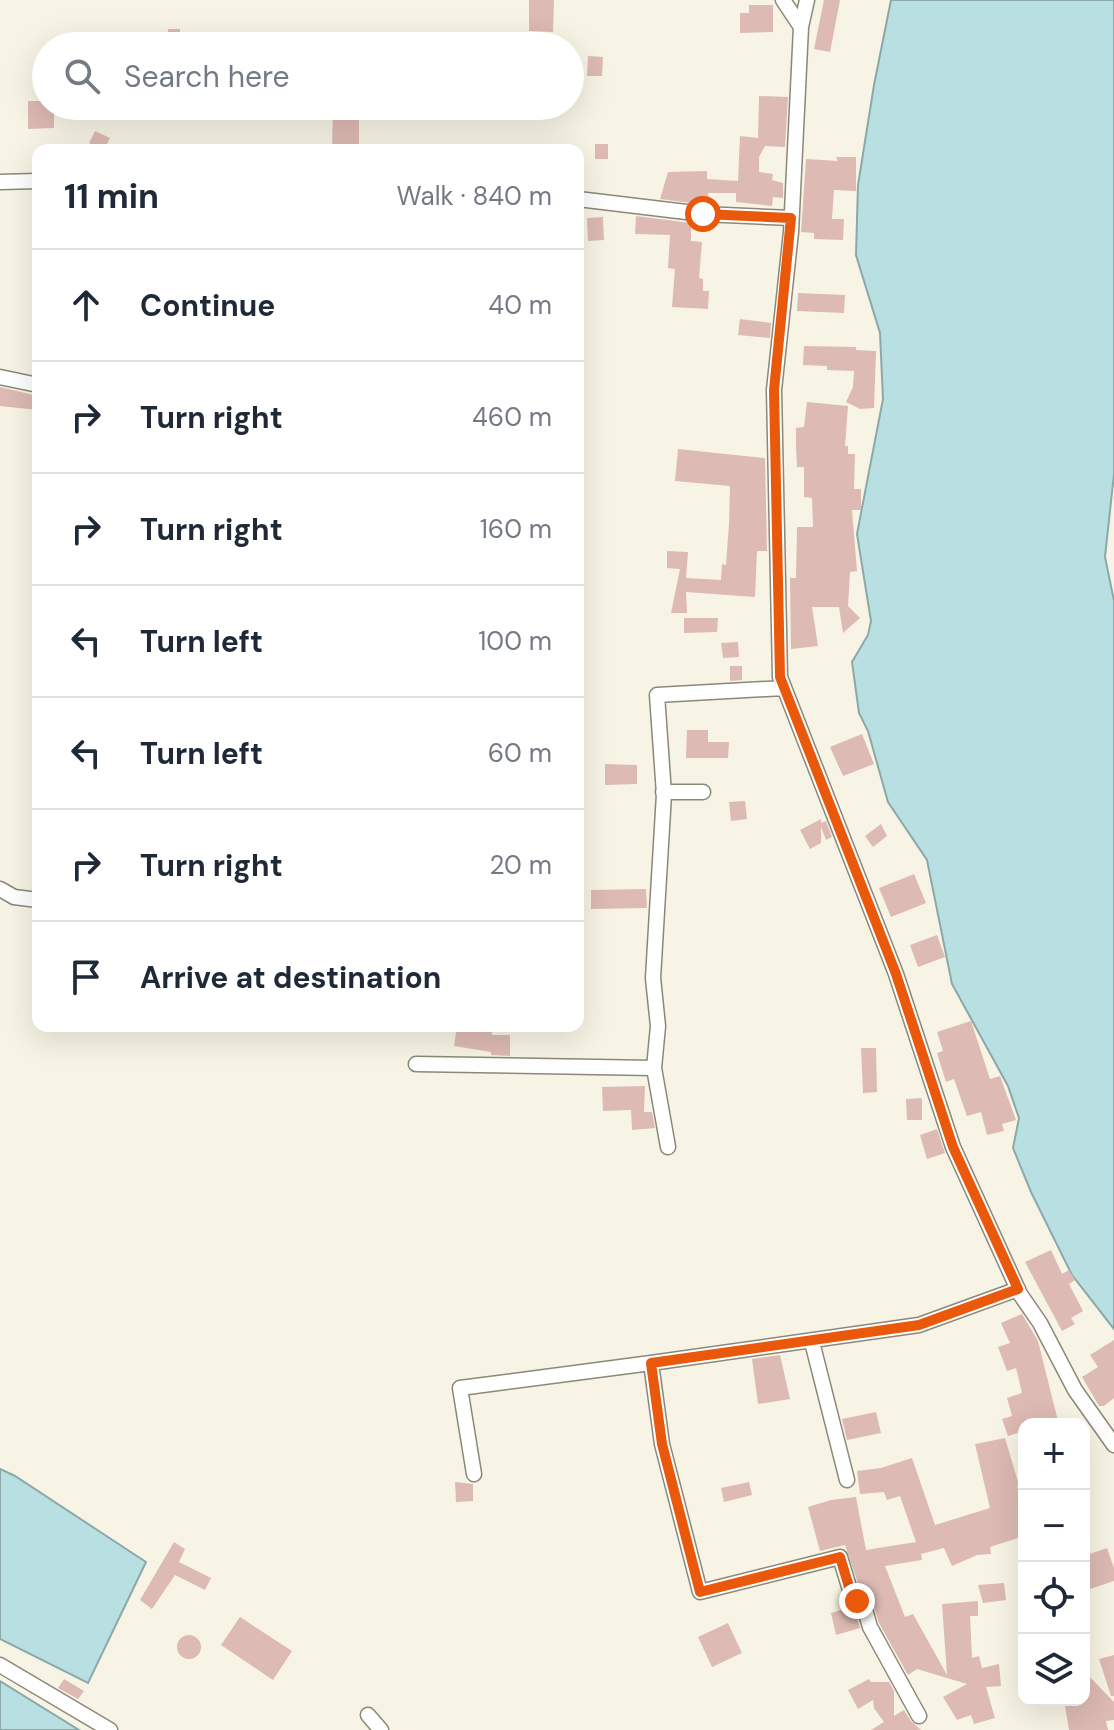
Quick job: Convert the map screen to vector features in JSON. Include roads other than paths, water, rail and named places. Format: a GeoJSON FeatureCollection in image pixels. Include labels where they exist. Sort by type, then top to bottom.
{"type":"FeatureCollection","features":[{"type":"Feature","properties":{"kind":"street"},"geometry":{"type":"LineString","coordinates":[[783,0],[801,27]]}},
{"type":"Feature","properties":{"kind":"street"},"geometry":{"type":"LineString","coordinates":[[807,0],[801,27],[791,218],[774,390],[780,677],[896,974],[953,1147],[1018,1289],[1040,1323],[1075,1390],[1114,1445]]}},
{"type":"Feature","properties":{"kind":"street"},"geometry":{"type":"LineString","coordinates":[[0,182],[32,181]]}},
{"type":"Feature","properties":{"kind":"street"},"geometry":{"type":"LineString","coordinates":[[584,200],[703,214],[791,218]]}},
{"type":"Feature","properties":{"kind":"street"},"geometry":{"type":"LineString","coordinates":[[0,377],[32,384]]}},
{"type":"Feature","properties":{"kind":"street"},"geometry":{"type":"LineString","coordinates":[[668,1147],[654,1068],[658,1026],[653,978],[663,792],[657,695],[784,688]]}},
{"type":"Feature","properties":{"kind":"street"},"geometry":{"type":"LineString","coordinates":[[663,792],[703,792]]}},
{"type":"Feature","properties":{"kind":"street"},"geometry":{"type":"LineString","coordinates":[[0,889],[14,897],[32,899]]}},
{"type":"Feature","properties":{"kind":"street"},"geometry":{"type":"LineString","coordinates":[[416,1064],[654,1068]]}},
{"type":"Feature","properties":{"kind":"street"},"geometry":{"type":"LineString","coordinates":[[474,1474],[460,1388],[919,1325],[1018,1289]]}},
{"type":"Feature","properties":{"kind":"street"},"geometry":{"type":"LineString","coordinates":[[812,1342],[847,1480]]}},
{"type":"Feature","properties":{"kind":"street"},"geometry":{"type":"LineString","coordinates":[[651,1363],[662,1444],[700,1592],[840,1557],[853,1600],[862,1599],[870,1627],[919,1716]]}},
{"type":"Feature","properties":{"kind":"street"},"geometry":{"type":"LineString","coordinates":[[0,1665],[110,1730]]}},
{"type":"Feature","properties":{"kind":"street"},"geometry":{"type":"LineString","coordinates":[[368,1715],[381,1730]]}},
{"type":"Feature","properties":{"kind":"water"},"geometry":{"type":"Polygon","coordinates":[[[891,0],[1114,0],[1114,474],[1105,557],[1114,601],[1114,1329],[1072,1275],[1031,1192],[1013,1148],[1019,1118],[1008,1086],[952,984],[927,860],[888,802],[868,731],[859,713],[852,662],[868,635],[871,621],[857,534],[883,399],[880,333],[856,255],[858,185],[891,0]]]}},
{"type":"Feature","properties":{"kind":"water"},"geometry":{"type":"Polygon","coordinates":[[[0,1469],[146,1562],[88,1683],[0,1639],[0,1469]]]}},
{"type":"Feature","properties":{"kind":"water"},"geometry":{"type":"Polygon","coordinates":[[[0,1681],[79,1730],[0,1730],[0,1681]]]}}]}
